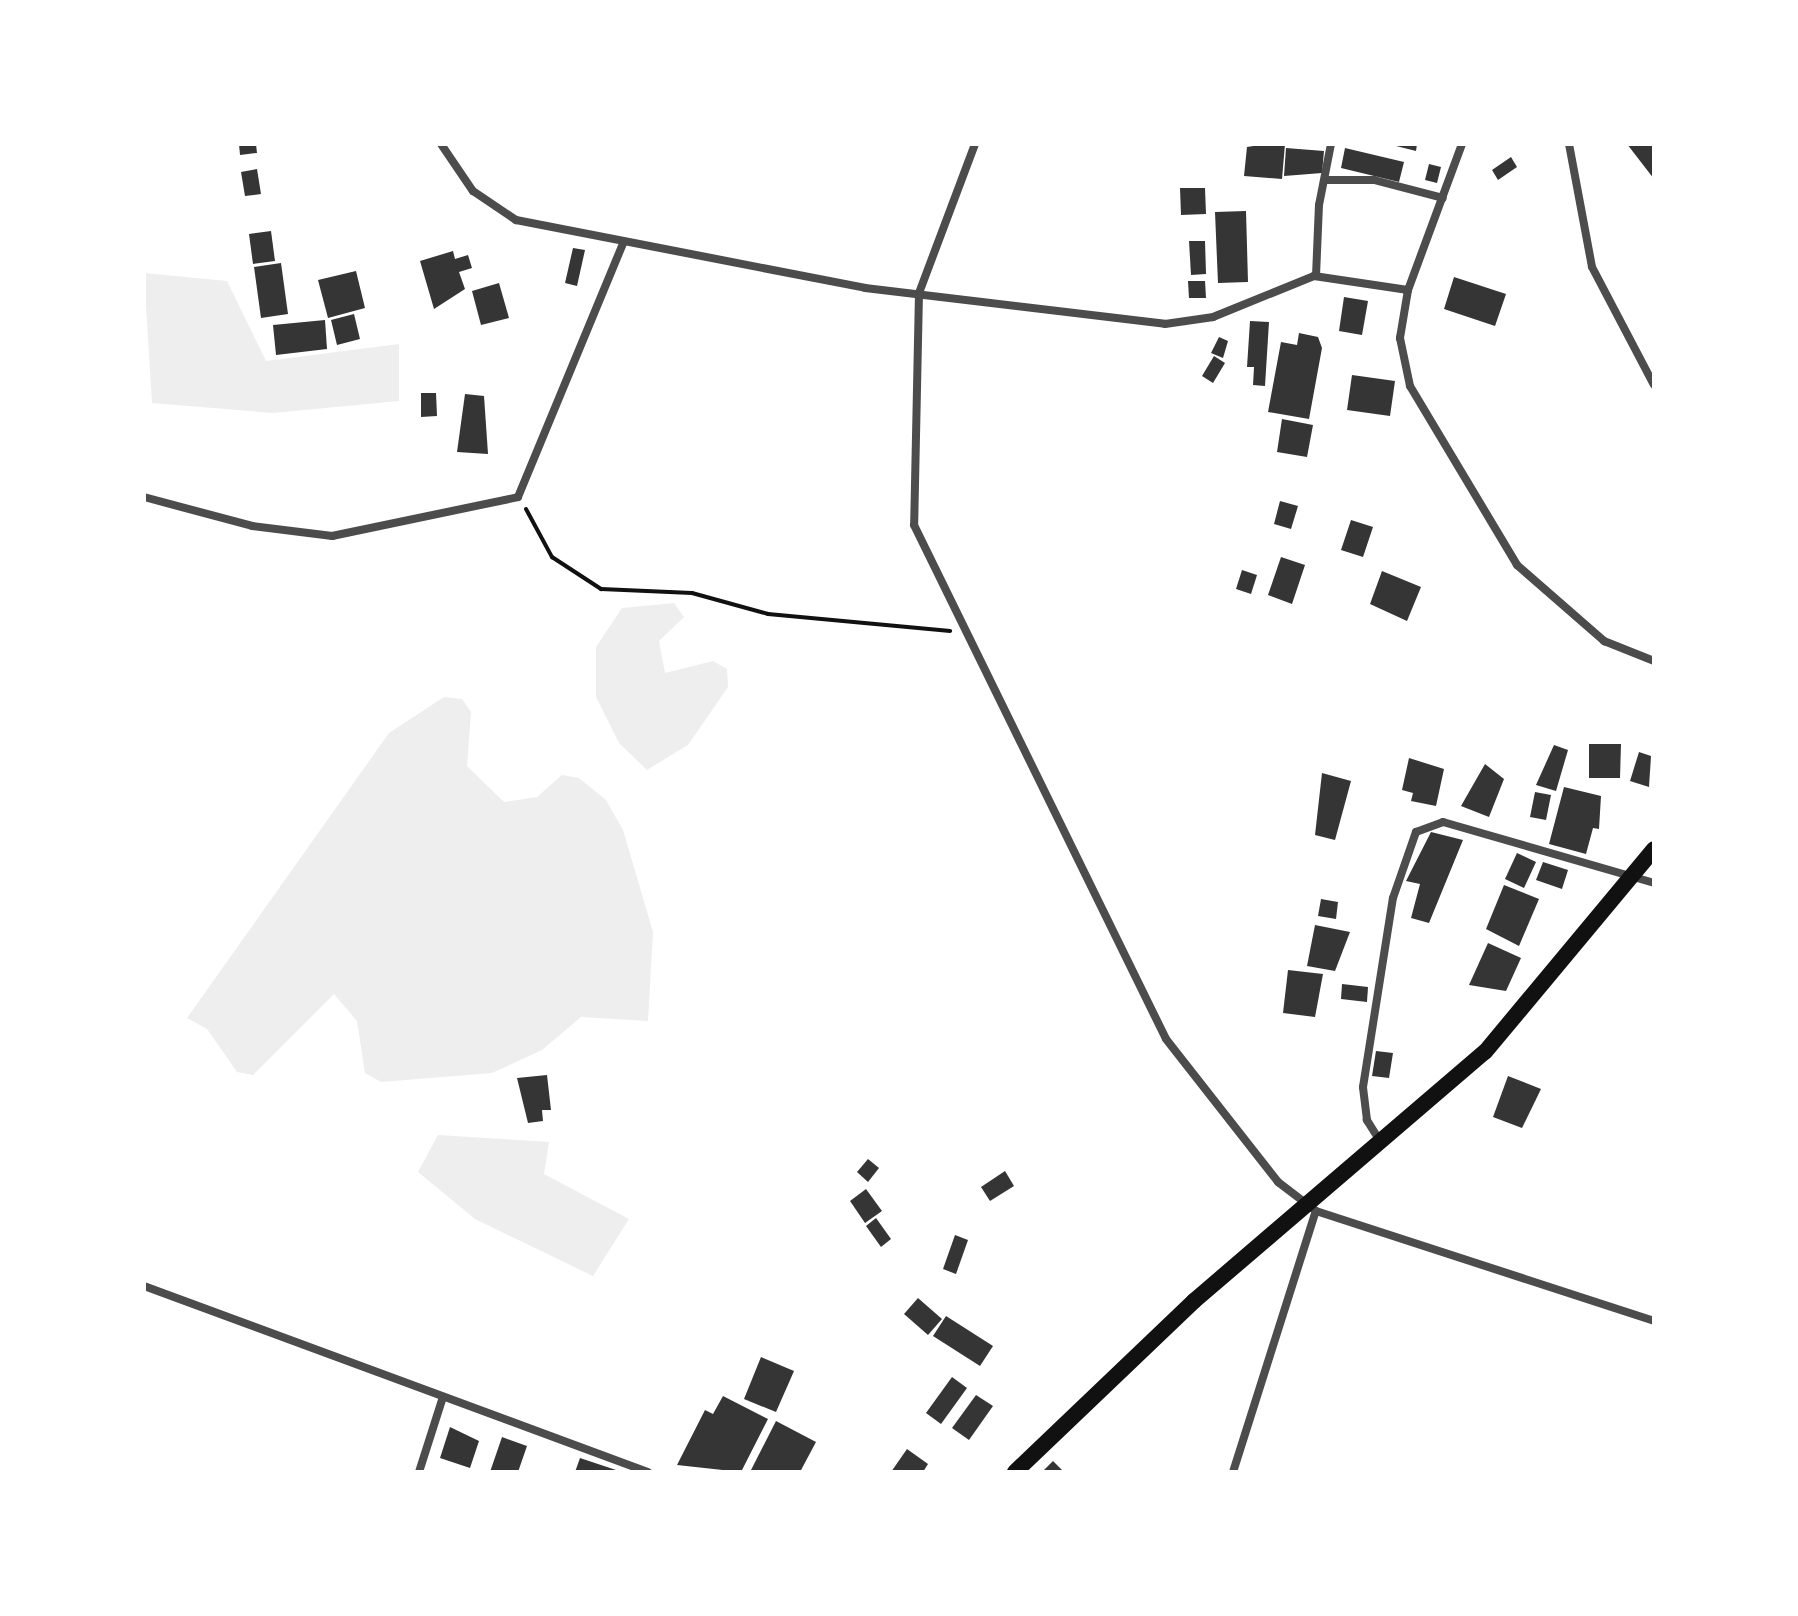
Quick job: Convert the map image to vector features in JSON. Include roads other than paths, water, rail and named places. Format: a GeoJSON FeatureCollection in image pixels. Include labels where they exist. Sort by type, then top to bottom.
{"type":"FeatureCollection","features":[{"type":"Feature","properties":{"kind":"main road"},"geometry":{"type":"LineString","coordinates":[[1015,1472],[1311,1208],[1380,1142],[1485,1052],[1654,849]]}},
{"type":"Feature","properties":{"kind":"street"},"geometry":{"type":"LineString","coordinates":[[441,144],[473,191],[497,210],[623,243],[919,293],[1165,324],[1213,317],[1316,276],[1408,290]]}},
{"type":"Feature","properties":{"kind":"street"},"geometry":{"type":"LineString","coordinates":[[975,144],[919,293],[914,525],[1166,1039],[1278,1182],[1311,1208],[1654,1321]]}},
{"type":"Feature","properties":{"kind":"street"},"geometry":{"type":"LineString","coordinates":[[1316,276],[1319,205],[1327,180],[1331,144]]}},
{"type":"Feature","properties":{"kind":"street"},"geometry":{"type":"LineString","coordinates":[[1462,144],[1408,290],[1400,338],[1410,386],[1517,565],[1604,641],[1654,661]]}},
{"type":"Feature","properties":{"kind":"street"},"geometry":{"type":"LineString","coordinates":[[1569,144],[1592,267],[1654,385]]}},
{"type":"Feature","properties":{"kind":"street"},"geometry":{"type":"LineString","coordinates":[[1327,180],[1374,180],[1443,198]]}},
{"type":"Feature","properties":{"kind":"street"},"geometry":{"type":"LineString","coordinates":[[144,497],[252,526],[332,536],[518,497],[623,243]]}},
{"type":"Feature","properties":{"kind":"street"},"geometry":{"type":"LineString","coordinates":[[1380,1142],[1367,1120],[1363,1087],[1393,898],[1416,832],[1443,822],[1631,879],[1654,883]]}},
{"type":"Feature","properties":{"kind":"street"},"geometry":{"type":"LineString","coordinates":[[1233,1472],[1311,1208]]}},
{"type":"Feature","properties":{"kind":"street"},"geometry":{"type":"LineString","coordinates":[[144,1286],[648,1472]]}},
{"type":"Feature","properties":{"kind":"street"},"geometry":{"type":"LineString","coordinates":[[419,1472],[443,1397]]}}]}
